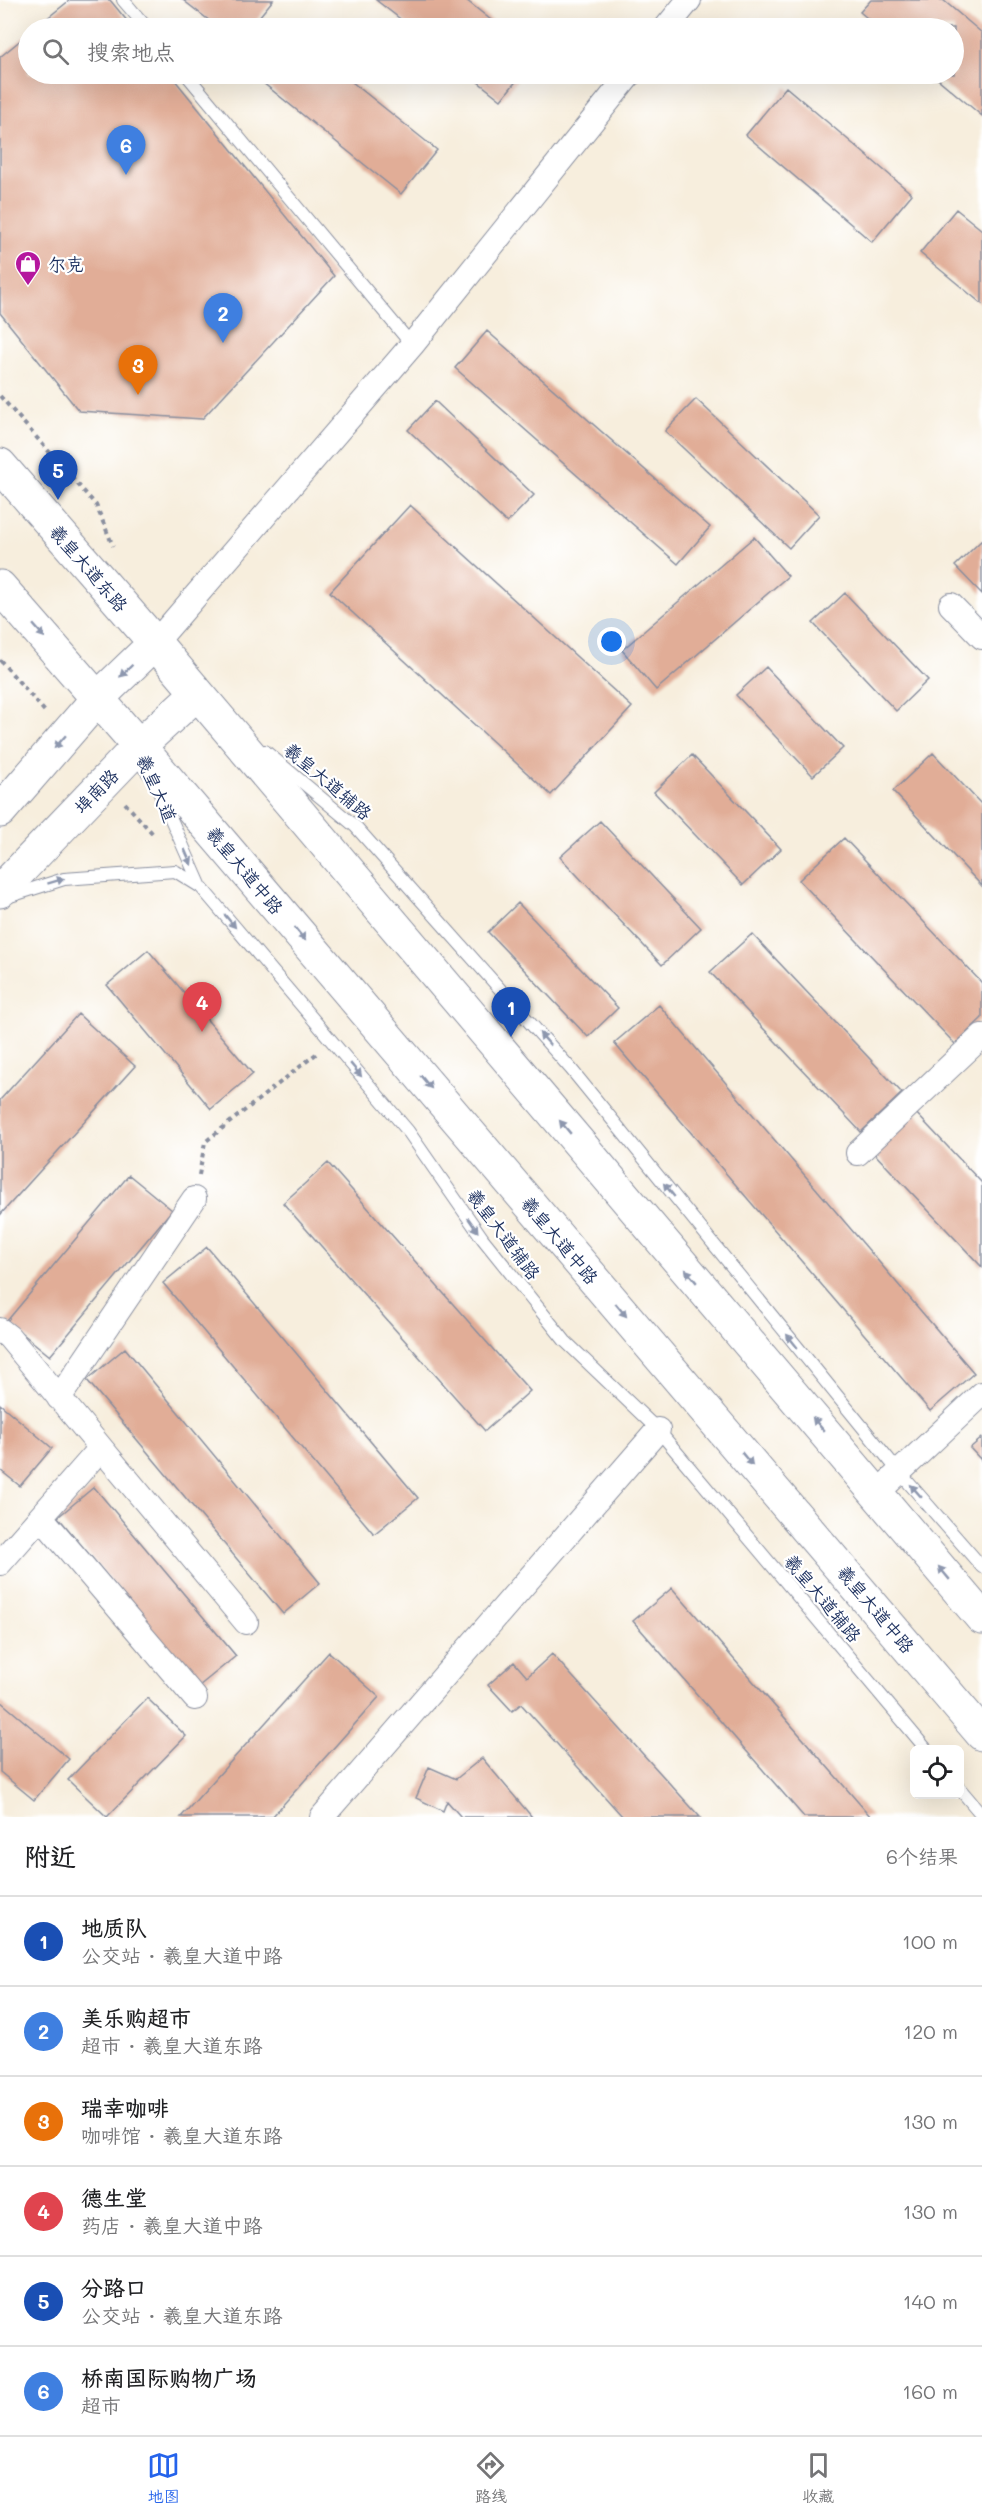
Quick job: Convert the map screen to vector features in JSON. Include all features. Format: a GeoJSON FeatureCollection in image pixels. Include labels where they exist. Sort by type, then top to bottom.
{"type":"FeatureCollection","features":[{"type":"Feature","properties":{"kind":"main road","name":"羲皇大道东路"},"geometry":{"type":"LineString","coordinates":[[0,465],[155,643]]}},
{"type":"Feature","properties":{"kind":"main road"},"geometry":{"type":"LineString","coordinates":[[0,587],[98,698]]}},
{"type":"Feature","properties":{"kind":"main road"},"geometry":{"type":"LineString","coordinates":[[0,811],[98,698],[155,643],[196,694],[888,1483],[982,1618]]}},
{"type":"Feature","properties":{"kind":"main road","name":"埠南路"},"geometry":{"type":"LineString","coordinates":[[0,891],[139,746],[196,694]]}},
{"type":"Feature","properties":{"kind":"main road","name":"羲皇大道"},"geometry":{"type":"LineString","coordinates":[[98,698],[139,746]]}},
{"type":"Feature","properties":{"kind":"main road","name":"羲皇大道中路"},"geometry":{"type":"LineString","coordinates":[[139,746],[982,1734]]}},
{"type":"Feature","properties":{"kind":"street"},"geometry":{"type":"LineString","coordinates":[[674,18],[688,0]]}},
{"type":"Feature","properties":{"kind":"street"},"geometry":{"type":"LineString","coordinates":[[155,643],[412,345],[622,84]]}},
{"type":"Feature","properties":{"kind":"street"},"geometry":{"type":"LineString","coordinates":[[951,605],[982,637]]}},
{"type":"Feature","properties":{"kind":"street"},"geometry":{"type":"LineString","coordinates":[[858,1153],[982,1036]]}},
{"type":"Feature","properties":{"kind":"street"},"geometry":{"type":"LineString","coordinates":[[59,1398],[194,1199]]}},
{"type":"Feature","properties":{"kind":"street"},"geometry":{"type":"LineString","coordinates":[[0,1330],[9,1337],[246,1622]]}},
{"type":"Feature","properties":{"kind":"street"},"geometry":{"type":"LineString","coordinates":[[888,1483],[982,1394]]}},
{"type":"Feature","properties":{"kind":"street"},"geometry":{"type":"LineString","coordinates":[[322,1817],[658,1430]]}},
{"type":"Feature","properties":{"kind":"street"},"geometry":{"type":"LineString","coordinates":[[0,1563],[101,1448]]}},
{"type":"Feature","properties":{"kind":"street"},"geometry":{"type":"LineString","coordinates":[[41,1517],[195,1698]]}},
{"type":"Feature","properties":{"kind":"lane"},"geometry":{"type":"LineString","coordinates":[[123,0],[138,18]]}},
{"type":"Feature","properties":{"kind":"lane"},"geometry":{"type":"LineString","coordinates":[[194,84],[412,345]]}},
{"type":"Feature","properties":{"kind":"lane","name":"羲皇大道"},"geometry":{"type":"LineString","coordinates":[[139,746],[201,887]]}},
{"type":"Feature","properties":{"kind":"lane","name":"羲皇大道辅路"},"geometry":{"type":"LineString","coordinates":[[0,899],[64,879],[175,871],[201,887],[408,1131],[483,1239],[564,1341],[658,1430],[924,1745]]}},
{"type":"Feature","properties":{"kind":"lane"},"geometry":{"type":"LineString","coordinates":[[888,1483],[982,1567]]}},
{"type":"Feature","properties":{"kind":"lane"},"geometry":{"type":"LineString","coordinates":[[964,1794],[982,1815]]}},
{"type":"Feature","properties":{"kind":"path"},"geometry":{"type":"LineString","coordinates":[[0,396],[96,505],[114,548]]}},
{"type":"Feature","properties":{"kind":"path"},"geometry":{"type":"LineString","coordinates":[[194,1199],[205,1142],[332,1041]]}},
{"type":"Feature","properties":{"kind":"building"},"geometry":{"type":"Polygon","coordinates":[[[70,0],[110,0],[125,18],[48,18],[70,0]]]}},
{"type":"Feature","properties":{"kind":"building"},"geometry":{"type":"Polygon","coordinates":[[[183,0],[273,0],[258,18],[206,18],[183,0]]]}},
{"type":"Feature","properties":{"kind":"building"},"geometry":{"type":"Polygon","coordinates":[[[376,0],[466,0],[488,18],[399,18],[376,0]]]}},
{"type":"Feature","properties":{"kind":"building"},"geometry":{"type":"Polygon","coordinates":[[[871,0],[943,0],[982,33],[982,116],[944,84],[964,84],[964,18],[867,18],[860,12],[871,0]]]}},
{"type":"Feature","properties":{"kind":"building"},"geometry":{"type":"Polygon","coordinates":[[[18,42],[18,84],[178,84],[334,276],[202,419],[79,411],[0,313],[0,57],[18,42]]]}},
{"type":"Feature","properties":{"kind":"building"},"geometry":{"type":"Polygon","coordinates":[[[264,84],[354,84],[437,150],[401,194],[264,84]]]}},
{"type":"Feature","properties":{"kind":"building"},"geometry":{"type":"Polygon","coordinates":[[[481,84],[514,84],[501,100],[481,84]]]}},
{"type":"Feature","properties":{"kind":"building"},"geometry":{"type":"Polygon","coordinates":[[[786,87],[912,194],[872,242],[746,135],[786,87]]]}},
{"type":"Feature","properties":{"kind":"building"},"geometry":{"type":"Polygon","coordinates":[[[956,209],[982,230],[982,304],[920,253],[956,209]]]}},
{"type":"Feature","properties":{"kind":"building"},"geometry":{"type":"Polygon","coordinates":[[[487,331],[710,527],[678,564],[455,368],[487,331]]]}},
{"type":"Feature","properties":{"kind":"building"},"geometry":{"type":"Polygon","coordinates":[[[696,399],[819,515],[789,548],[665,431],[696,399]]]}},
{"type":"Feature","properties":{"kind":"building"},"geometry":{"type":"Polygon","coordinates":[[[435,401],[534,495],[507,523],[408,430],[435,401]]]}},
{"type":"Feature","properties":{"kind":"building"},"geometry":{"type":"Polygon","coordinates":[[[410,505],[632,707],[551,795],[330,592],[410,505]]]}},
{"type":"Feature","properties":{"kind":"building"},"geometry":{"type":"Polygon","coordinates":[[[754,537],[788,576],[656,690],[622,650],[754,537]]]}},
{"type":"Feature","properties":{"kind":"building"},"geometry":{"type":"Polygon","coordinates":[[[982,540],[982,594],[955,566],[982,540]]]}},
{"type":"Feature","properties":{"kind":"building"},"geometry":{"type":"Polygon","coordinates":[[[845,593],[928,680],[896,711],[813,623],[845,593]]]}},
{"type":"Feature","properties":{"kind":"building"},"geometry":{"type":"Polygon","coordinates":[[[766,667],[843,748],[813,776],[736,695],[766,667]]]}},
{"type":"Feature","properties":{"kind":"building"},"geometry":{"type":"Polygon","coordinates":[[[933,753],[982,805],[982,886],[893,791],[933,753]]]}},
{"type":"Feature","properties":{"kind":"building"},"geometry":{"type":"Polygon","coordinates":[[[692,755],[781,849],[743,885],[654,792],[692,755]]]}},
{"type":"Feature","properties":{"kind":"building"},"geometry":{"type":"Polygon","coordinates":[[[600,821],[701,928],[662,965],[560,857],[600,821]]]}},
{"type":"Feature","properties":{"kind":"building"},"geometry":{"type":"Polygon","coordinates":[[[844,838],[982,983],[982,1018],[955,1044],[799,880],[844,838]]]}},
{"type":"Feature","properties":{"kind":"building"},"geometry":{"type":"Polygon","coordinates":[[[518,903],[618,1008],[588,1037],[488,932],[518,903]]]}},
{"type":"Feature","properties":{"kind":"building"},"geometry":{"type":"Polygon","coordinates":[[[752,934],[902,1093],[861,1132],[710,972],[752,934]]]}},
{"type":"Feature","properties":{"kind":"building"},"geometry":{"type":"Polygon","coordinates":[[[148,950],[253,1074],[211,1109],[107,985],[148,950]]]}},
{"type":"Feature","properties":{"kind":"building"},"geometry":{"type":"Polygon","coordinates":[[[659,1005],[974,1373],[930,1411],[614,1043],[659,1005]]]}},
{"type":"Feature","properties":{"kind":"building"},"geometry":{"type":"Polygon","coordinates":[[[78,1014],[135,1066],[0,1215],[0,1100],[78,1014]]]}},
{"type":"Feature","properties":{"kind":"building"},"geometry":{"type":"Polygon","coordinates":[[[914,1111],[982,1183],[982,1267],[872,1151],[914,1111]]]}},
{"type":"Feature","properties":{"kind":"building"},"geometry":{"type":"Polygon","coordinates":[[[328,1163],[530,1391],[485,1431],[283,1203],[328,1163]]]}},
{"type":"Feature","properties":{"kind":"building"},"geometry":{"type":"Polygon","coordinates":[[[129,1175],[172,1210],[50,1356],[7,1321],[129,1175]]]}},
{"type":"Feature","properties":{"kind":"building"},"geometry":{"type":"Polygon","coordinates":[[[207,1247],[418,1498],[374,1534],[163,1283],[207,1247]]]}},
{"type":"Feature","properties":{"kind":"building"},"geometry":{"type":"Polygon","coordinates":[[[125,1348],[320,1583],[283,1614],[87,1380],[125,1348]]]}},
{"type":"Feature","properties":{"kind":"building"},"geometry":{"type":"Polygon","coordinates":[[[0,1404],[52,1448],[20,1486],[0,1470],[0,1404]]]}},
{"type":"Feature","properties":{"kind":"building"},"geometry":{"type":"Polygon","coordinates":[[[982,1438],[982,1461],[970,1448],[982,1438]]]}},
{"type":"Feature","properties":{"kind":"building"},"geometry":{"type":"Polygon","coordinates":[[[94,1487],[236,1656],[199,1686],[58,1517],[94,1487]]]}},
{"type":"Feature","properties":{"kind":"building"},"geometry":{"type":"Polygon","coordinates":[[[672,1588],[871,1817],[804,1817],[633,1621],[672,1588]]]}},
{"type":"Feature","properties":{"kind":"building"},"geometry":{"type":"Polygon","coordinates":[[[329,1652],[379,1697],[272,1817],[181,1817],[329,1652]]]}},
{"type":"Feature","properties":{"kind":"building"},"geometry":{"type":"Polygon","coordinates":[[[552,1654],[700,1817],[623,1817],[521,1704],[512,1711],[488,1685],[514,1662],[527,1677],[552,1654]]]}},
{"type":"Feature","properties":{"kind":"building"},"geometry":{"type":"Polygon","coordinates":[[[147,1698],[186,1736],[107,1817],[68,1780],[147,1698]]]}},
{"type":"Feature","properties":{"kind":"building"},"geometry":{"type":"Polygon","coordinates":[[[0,1701],[69,1759],[34,1800],[0,1772],[0,1701]]]}},
{"type":"Feature","properties":{"kind":"building"},"geometry":{"type":"Polygon","coordinates":[[[482,1758],[532,1817],[461,1817],[447,1801],[443,1811],[416,1798],[429,1767],[456,1779],[482,1758]]]}},
{"type":"Feature","properties":{"kind":"place","name":"桥南国际购物广场"},"geometry":{"type":"Point","coordinates":[126,175]}},
{"type":"Feature","properties":{"kind":"place","name":"尔克"},"geometry":{"type":"Point","coordinates":[28,287]}},
{"type":"Feature","properties":{"kind":"place","name":"美乐购超市"},"geometry":{"type":"Point","coordinates":[223,343]}},
{"type":"Feature","properties":{"kind":"place","name":"瑞幸咖啡"},"geometry":{"type":"Point","coordinates":[138,395]}},
{"type":"Feature","properties":{"kind":"place","name":"分路口"},"geometry":{"type":"Point","coordinates":[58,500]}},
{"type":"Feature","properties":{"kind":"place","name":"德生堂"},"geometry":{"type":"Point","coordinates":[202,1032]}},
{"type":"Feature","properties":{"kind":"place","name":"地质队"},"geometry":{"type":"Point","coordinates":[511,1037]}}]}
